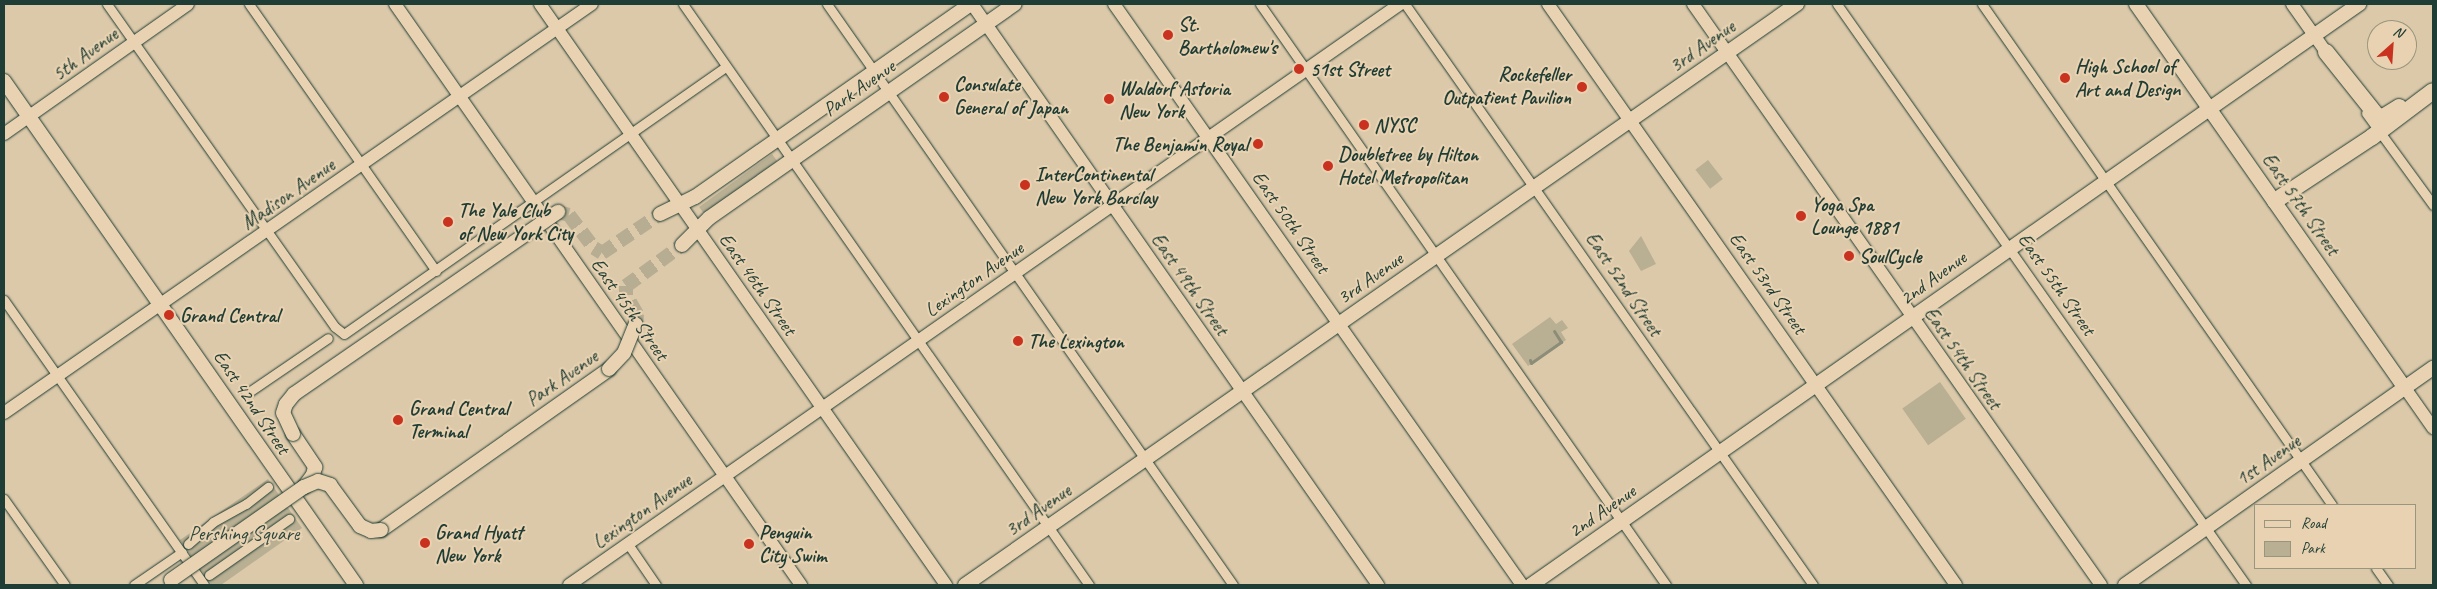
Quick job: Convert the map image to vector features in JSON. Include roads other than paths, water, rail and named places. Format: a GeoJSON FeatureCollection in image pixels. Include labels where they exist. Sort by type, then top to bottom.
{"type":"FeatureCollection","features":[{"type":"Feature","properties":{"kind":"highway"},"geometry":{"type":"LineString","coordinates":[[2326,52],[2379,117],[2433,91]]}},
{"type":"Feature","properties":{"kind":"highway"},"geometry":{"type":"LineString","coordinates":[[2275,201],[2380,131],[2433,91]]}},
{"type":"Feature","properties":{"kind":"main road","name":"5th Avenue"},"geometry":{"type":"LineString","coordinates":[[4,134],[188,4]]}},
{"type":"Feature","properties":{"kind":"main road","name":"East 45th Street"},"geometry":{"type":"LineString","coordinates":[[395,4],[801,585]]}},
{"type":"Feature","properties":{"kind":"main road","name":"East 46th Street"},"geometry":{"type":"LineString","coordinates":[[540,4],[821,409],[946,585]]}},
{"type":"Feature","properties":{"kind":"main road","name":"Madison Avenue"},"geometry":{"type":"LineString","coordinates":[[4,413],[267,232],[592,4]]}},
{"type":"Feature","properties":{"kind":"main road","name":"Park Avenue"},"geometry":{"type":"LineString","coordinates":[[660,214],[694,197],[972,4]]}},
{"type":"Feature","properties":{"kind":"main road","name":"East 49th Street"},"geometry":{"type":"LineString","coordinates":[[972,4],[1378,585]]}},
{"type":"Feature","properties":{"kind":"main road","name":"Park Avenue"},"geometry":{"type":"LineString","coordinates":[[682,245],[709,218],[1015,4]]}},
{"type":"Feature","properties":{"kind":"main road","name":"East 50th Street"},"geometry":{"type":"LineString","coordinates":[[1114,4],[1522,585]]}},
{"type":"Feature","properties":{"kind":"main road","name":"Lexington Avenue"},"geometry":{"type":"LineString","coordinates":[[569,585],[1400,4]]}},
{"type":"Feature","properties":{"kind":"main road","name":"East 53rd Street"},"geometry":{"type":"LineString","coordinates":[[1548,4],[1956,585]]}},
{"type":"Feature","properties":{"kind":"main road","name":"East 54th Street"},"geometry":{"type":"LineString","coordinates":[[1693,4],[1911,318],[2101,585]]}},
{"type":"Feature","properties":{"kind":"main road","name":"3rd Avenue"},"geometry":{"type":"LineString","coordinates":[[965,585],[1797,4]]}},
{"type":"Feature","properties":{"kind":"main road","name":"East 57th Street"},"geometry":{"type":"LineString","coordinates":[[2136,4],[2433,428]]}},
{"type":"Feature","properties":{"kind":"main road"},"geometry":{"type":"LineString","coordinates":[[2292,4],[2326,52]]}},
{"type":"Feature","properties":{"kind":"main road","name":"2nd Avenue"},"geometry":{"type":"LineString","coordinates":[[1531,585],[2009,247],[2359,4]]}},
{"type":"Feature","properties":{"kind":"main road","name":"East 42nd Street"},"geometry":{"type":"LineString","coordinates":[[4,82],[161,304],[216,388],[356,585]]}},
{"type":"Feature","properties":{"kind":"main road"},"geometry":{"type":"LineString","coordinates":[[304,487],[313,475],[314,467],[286,423],[284,414],[288,400],[558,212]]}},
{"type":"Feature","properties":{"kind":"main road","name":"Park Avenue"},"geometry":{"type":"LineString","coordinates":[[166,582],[304,487],[318,482],[326,482],[360,526],[371,531],[381,530],[614,365],[626,350],[636,324]]}},
{"type":"Feature","properties":{"kind":"main road","name":"1st Avenue"},"geometry":{"type":"LineString","coordinates":[[2126,585],[2433,368]]}},
{"type":"Feature","properties":{"kind":"street"},"geometry":{"type":"LineString","coordinates":[[107,4],[336,329],[348,333],[726,67]]}},
{"type":"Feature","properties":{"kind":"street"},"geometry":{"type":"LineString","coordinates":[[249,4],[436,271]]}},
{"type":"Feature","properties":{"kind":"street"},"geometry":{"type":"LineString","coordinates":[[683,4],[1089,585]]}},
{"type":"Feature","properties":{"kind":"street"},"geometry":{"type":"LineString","coordinates":[[827,4],[890,91],[1233,585]]}},
{"type":"Feature","properties":{"kind":"street"},"geometry":{"type":"LineString","coordinates":[[1260,4],[1666,585]]}},
{"type":"Feature","properties":{"kind":"street","name":"East 52nd Street"},"geometry":{"type":"LineString","coordinates":[[1405,4],[1813,585]]}},
{"type":"Feature","properties":{"kind":"street","name":"East 55th Street"},"geometry":{"type":"LineString","coordinates":[[1837,4],[2246,585]]}},
{"type":"Feature","properties":{"kind":"street"},"geometry":{"type":"LineString","coordinates":[[1982,4],[2331,504]]}},
{"type":"Feature","properties":{"kind":"street"},"geometry":{"type":"LineString","coordinates":[[2326,52],[2433,205]]}},
{"type":"Feature","properties":{"kind":"street"},"geometry":{"type":"LineString","coordinates":[[4,300],[202,582],[191,585]]}},
{"type":"Feature","properties":{"kind":"street"},"geometry":{"type":"LineString","coordinates":[[246,394],[328,338]]}},
{"type":"Feature","properties":{"kind":"street"},"geometry":{"type":"LineString","coordinates":[[188,544],[213,522],[246,504],[268,487]]}},
{"type":"Feature","properties":{"kind":"street"},"geometry":{"type":"LineString","coordinates":[[4,499],[65,585]]}},
{"type":"Feature","properties":{"kind":"street"},"geometry":{"type":"LineString","coordinates":[[209,575],[289,519]]}},
{"type":"Feature","properties":{"kind":"street"},"geometry":{"type":"LineString","coordinates":[[628,544],[656,585]]}},
{"type":"Feature","properties":{"kind":"street"},"geometry":{"type":"LineString","coordinates":[[134,585],[182,552]]}},
{"type":"Feature","properties":{"kind":"street"},"geometry":{"type":"LineString","coordinates":[[2377,569],[2388,585]]}},
{"type":"Feature","properties":{"kind":"waterway"},"geometry":{"type":"LineString","coordinates":[[1530,360],[1531,363],[1561,342],[1554,331]]}},
{"type":"Feature","properties":{"kind":"tunnel"},"geometry":{"type":"LineString","coordinates":[[558,212],[569,215],[594,248],[602,253],[660,214]]}},
{"type":"Feature","properties":{"kind":"tunnel"},"geometry":{"type":"LineString","coordinates":[[636,324],[637,314],[626,295],[626,286],[682,245]]}},
{"type":"Feature","properties":{"kind":"place","name":"St. Bartholomew's"},"geometry":{"type":"Point","coordinates":[1168,35]}},
{"type":"Feature","properties":{"kind":"place","name":"51st Street"},"geometry":{"type":"Point","coordinates":[1299,69]}},
{"type":"Feature","properties":{"kind":"place","name":"High School of Art and Design"},"geometry":{"type":"Point","coordinates":[2065,78]}},
{"type":"Feature","properties":{"kind":"place","name":"Rockefeller Outpatient Pavilion"},"geometry":{"type":"Point","coordinates":[1582,87]}},
{"type":"Feature","properties":{"kind":"place","name":"Consulate General of Japan"},"geometry":{"type":"Point","coordinates":[944,97]}},
{"type":"Feature","properties":{"kind":"place","name":"Waldorf Astoria New York"},"geometry":{"type":"Point","coordinates":[1109,99]}},
{"type":"Feature","properties":{"kind":"place","name":"NYSC"},"geometry":{"type":"Point","coordinates":[1364,125]}},
{"type":"Feature","properties":{"kind":"place","name":"The Benjamin Royal"},"geometry":{"type":"Point","coordinates":[1258,144]}},
{"type":"Feature","properties":{"kind":"place","name":"Doubletree by Hilton Hotel Metropolitan"},"geometry":{"type":"Point","coordinates":[1328,166]}},
{"type":"Feature","properties":{"kind":"place","name":"InterContinental New York Barclay"},"geometry":{"type":"Point","coordinates":[1025,185]}},
{"type":"Feature","properties":{"kind":"place","name":"Yoga Spa Lounge 1881"},"geometry":{"type":"Point","coordinates":[1801,216]}},
{"type":"Feature","properties":{"kind":"place","name":"The Yale Club of New York City"},"geometry":{"type":"Point","coordinates":[448,222]}},
{"type":"Feature","properties":{"kind":"place","name":"SoulCycle"},"geometry":{"type":"Point","coordinates":[1849,256]}},
{"type":"Feature","properties":{"kind":"place","name":"Grand Central"},"geometry":{"type":"Point","coordinates":[169,315]}},
{"type":"Feature","properties":{"kind":"place","name":"The Lexington"},"geometry":{"type":"Point","coordinates":[1018,341]}},
{"type":"Feature","properties":{"kind":"place","name":"Grand Central Terminal"},"geometry":{"type":"Point","coordinates":[398,420]}},
{"type":"Feature","properties":{"kind":"place","name":"Grand Hyatt New York"},"geometry":{"type":"Point","coordinates":[425,543]}},
{"type":"Feature","properties":{"kind":"place","name":"Penguin City Swim"},"geometry":{"type":"Point","coordinates":[749,544]}},
{"type":"Feature","properties":{"kind":"park label","name":"Pershing Square"},"geometry":{"type":"Point","coordinates":[244,533]}}]}
